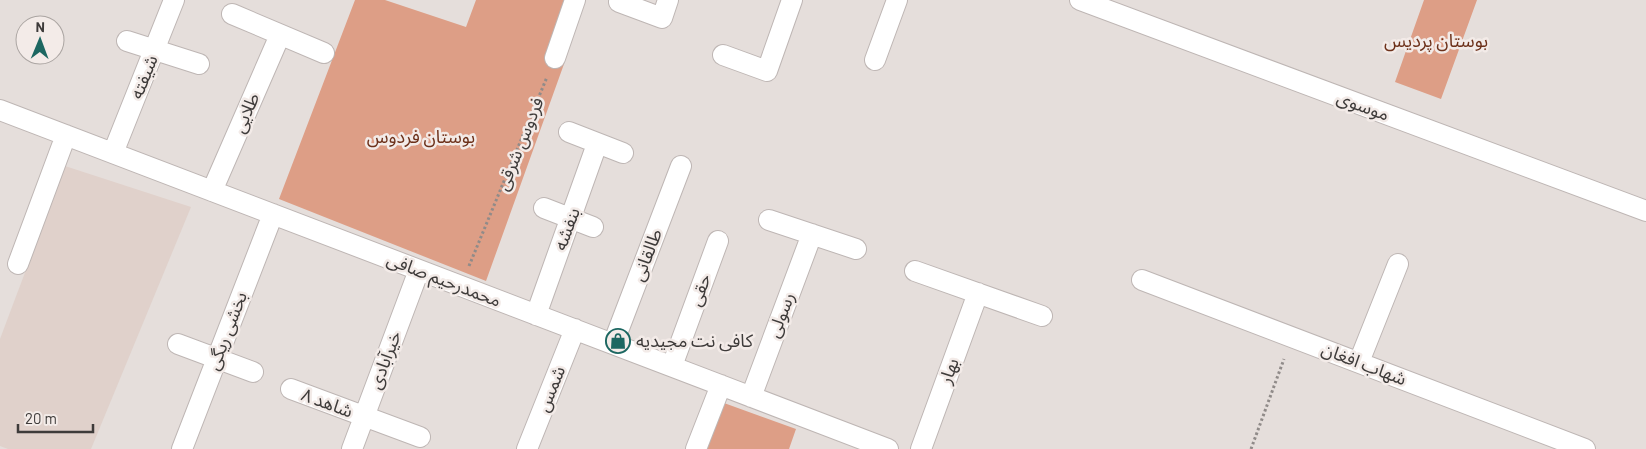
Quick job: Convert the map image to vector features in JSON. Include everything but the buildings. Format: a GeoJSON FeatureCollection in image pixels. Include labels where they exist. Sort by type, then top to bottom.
{"type":"FeatureCollection","features":[{"type":"Feature","properties":{"kind":"street","name":"شیفته"},"geometry":{"type":"LineString","coordinates":[[113,153],[174,0]]}},
{"type":"Feature","properties":{"kind":"street"},"geometry":{"type":"LineString","coordinates":[[555,58],[575,0]]}},
{"type":"Feature","properties":{"kind":"street"},"geometry":{"type":"LineString","coordinates":[[618,2],[662,18],[668,0]]}},
{"type":"Feature","properties":{"kind":"street"},"geometry":{"type":"LineString","coordinates":[[723,55],[767,71],[792,0]]}},
{"type":"Feature","properties":{"kind":"street"},"geometry":{"type":"LineString","coordinates":[[875,60],[898,0]]}},
{"type":"Feature","properties":{"kind":"street","name":"موسوی"},"geometry":{"type":"LineString","coordinates":[[1080,0],[1646,211]]}},
{"type":"Feature","properties":{"kind":"street"},"geometry":{"type":"LineString","coordinates":[[232,14],[324,53]]}},
{"type":"Feature","properties":{"kind":"street","name":"طلایی"},"geometry":{"type":"LineString","coordinates":[[212,191],[280,35]]}},
{"type":"Feature","properties":{"kind":"street"},"geometry":{"type":"LineString","coordinates":[[127,41],[199,64]]}},
{"type":"Feature","properties":{"kind":"street","name":"محمدرحیم صافی"},"geometry":{"type":"LineString","coordinates":[[0,110],[888,449]]}},
{"type":"Feature","properties":{"kind":"street"},"geometry":{"type":"LineString","coordinates":[[569,132],[623,154]]}},
{"type":"Feature","properties":{"kind":"street"},"geometry":{"type":"LineString","coordinates":[[18,264],[66,135]]}},
{"type":"Feature","properties":{"kind":"street","name":"بنفشه"},"geometry":{"type":"LineString","coordinates":[[536,315],[597,144]]}},
{"type":"Feature","properties":{"kind":"street","name":"طالقانی"},"geometry":{"type":"LineString","coordinates":[[613,344],[680,166]]}},
{"type":"Feature","properties":{"kind":"street"},"geometry":{"type":"LineString","coordinates":[[544,208],[593,227]]}},
{"type":"Feature","properties":{"kind":"street","name":"بخشی ریگی"},"geometry":{"type":"LineString","coordinates":[[182,449],[272,214]]}},
{"type":"Feature","properties":{"kind":"street"},"geometry":{"type":"LineString","coordinates":[[769,220],[856,249]]}},
{"type":"Feature","properties":{"kind":"street","name":"رسولی"},"geometry":{"type":"LineString","coordinates":[[751,397],[812,234]]}},
{"type":"Feature","properties":{"kind":"street","name":"حقی"},"geometry":{"type":"LineString","coordinates":[[672,366],[718,241]]}},
{"type":"Feature","properties":{"kind":"street"},"geometry":{"type":"LineString","coordinates":[[1359,362],[1398,264]]}},
{"type":"Feature","properties":{"kind":"street","name":"خیرآبادی"},"geometry":{"type":"LineString","coordinates":[[352,449],[420,270]]}},
{"type":"Feature","properties":{"kind":"street"},"geometry":{"type":"LineString","coordinates":[[915,271],[1042,316]]}},
{"type":"Feature","properties":{"kind":"street","name":"شهاب افغان"},"geometry":{"type":"LineString","coordinates":[[1142,280],[1585,449]]}},
{"type":"Feature","properties":{"kind":"street","name":"بهار"},"geometry":{"type":"LineString","coordinates":[[921,449],[978,293]]}},
{"type":"Feature","properties":{"kind":"street","name":"شمس"},"geometry":{"type":"LineString","coordinates":[[527,449],[575,330]]}},
{"type":"Feature","properties":{"kind":"street"},"geometry":{"type":"LineString","coordinates":[[178,344],[253,372]]}},
{"type":"Feature","properties":{"kind":"street"},"geometry":{"type":"LineString","coordinates":[[696,449],[721,385]]}},
{"type":"Feature","properties":{"kind":"street","name":"شاهد ۸"},"geometry":{"type":"LineString","coordinates":[[291,389],[420,437]]}},
{"type":"Feature","properties":{"kind":"path","name":"فردوس شرقی"},"geometry":{"type":"LineString","coordinates":[[461,286],[555,58]]}},
{"type":"Feature","properties":{"kind":"path"},"geometry":{"type":"LineString","coordinates":[[1251,449],[1292,337]]}},
{"type":"Feature","properties":{"kind":"shaded area"},"geometry":{"type":"Polygon","coordinates":[[[65,166],[191,207],[91,449],[8,449],[0,446],[0,339],[65,166]]]}},
{"type":"Feature","properties":{"kind":"green space","name":"بوستان فردوس"},"geometry":{"type":"Polygon","coordinates":[[[355,0],[385,0],[466,27],[476,0],[568,0],[549,59],[564,64],[486,281],[279,199],[355,0]]]}},
{"type":"Feature","properties":{"kind":"green space","name":"بوستان پردیس"},"geometry":{"type":"Polygon","coordinates":[[[1424,0],[1477,0],[1441,99],[1395,82],[1424,0]]]}},
{"type":"Feature","properties":{"kind":"green space"},"geometry":{"type":"Polygon","coordinates":[[[724,403],[796,429],[789,449],[707,449],[724,403]]]}},
{"type":"Feature","properties":{"kind":"place","name":"کافی نت مجیدیه"},"geometry":{"type":"Point","coordinates":[618,341]}}]}
